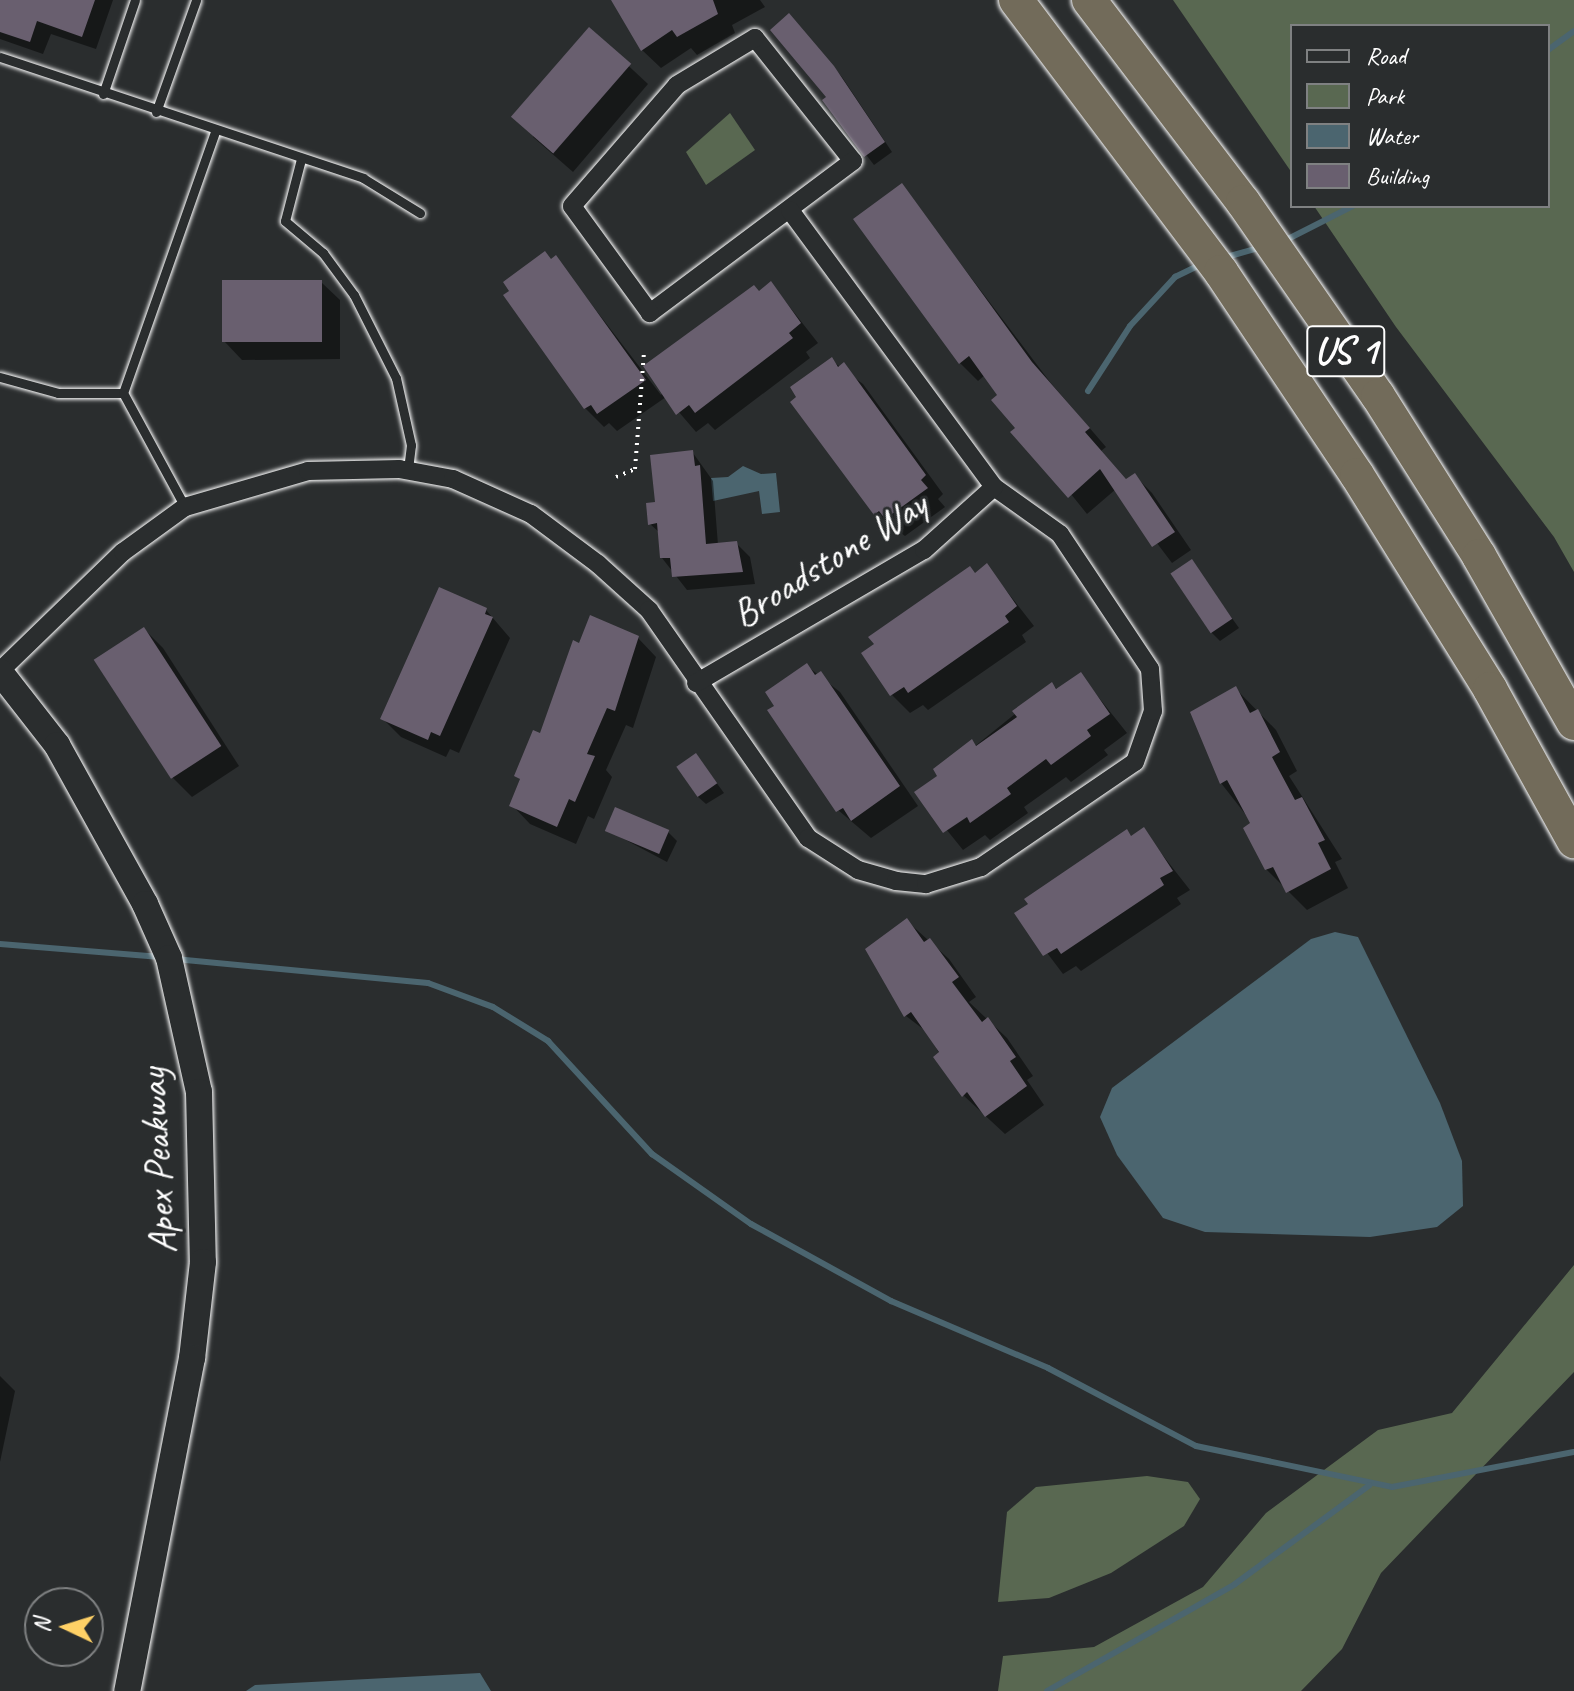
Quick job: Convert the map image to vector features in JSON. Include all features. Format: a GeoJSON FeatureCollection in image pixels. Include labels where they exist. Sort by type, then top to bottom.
{"type":"FeatureCollection","features":[{"type":"Feature","properties":{"kind":"highway","name":"US 1"},"geometry":{"type":"LineString","coordinates":[[1016,0],[1221,272],[1414,565],[1574,841]]}},
{"type":"Feature","properties":{"kind":"highway","name":"US 1"},"geometry":{"type":"LineString","coordinates":[[1089,0],[1243,202],[1378,396],[1479,556],[1574,723]]}},
{"type":"Feature","properties":{"kind":"main road","name":"Apex Peakway"},"geometry":{"type":"LineString","coordinates":[[0,671],[57,745],[145,904],[169,958],[199,1092],[203,1262],[192,1358],[127,1691]]}},
{"type":"Feature","properties":{"kind":"street"},"geometry":{"type":"LineString","coordinates":[[755,38],[853,161],[790,210],[650,313],[572,206],[677,85],[755,38]]}},
{"type":"Feature","properties":{"kind":"street"},"geometry":{"type":"LineString","coordinates":[[0,671],[123,552],[185,507],[308,471],[408,471],[485,492],[531,514],[587,555],[649,610],[696,683],[808,838],[858,870],[926,884],[959,876],[1060,815],[1135,762],[1153,711],[1150,669],[1060,534],[1046,528],[994,487],[790,210]]}},
{"type":"Feature","properties":{"kind":"street","name":"Broadstone Way"},"geometry":{"type":"LineString","coordinates":[[696,683],[924,550],[994,487]]}},
{"type":"Feature","properties":{"kind":"lane"},"geometry":{"type":"LineString","coordinates":[[103,94],[135,0]]}},
{"type":"Feature","properties":{"kind":"lane"},"geometry":{"type":"LineString","coordinates":[[156,112],[196,0]]}},
{"type":"Feature","properties":{"kind":"lane"},"geometry":{"type":"LineString","coordinates":[[0,57],[215,132],[363,178],[420,213]]}},
{"type":"Feature","properties":{"kind":"lane"},"geometry":{"type":"LineString","coordinates":[[185,507],[123,393],[215,132]]}},
{"type":"Feature","properties":{"kind":"lane"},"geometry":{"type":"LineString","coordinates":[[301,159],[285,221],[323,253],[354,295],[396,378],[411,445],[408,471]]}},
{"type":"Feature","properties":{"kind":"lane"},"geometry":{"type":"LineString","coordinates":[[0,377],[58,393],[123,393]]}},
{"type":"Feature","properties":{"kind":"path"},"geometry":{"type":"LineString","coordinates":[[616,477],[635,469],[644,351]]}},
{"type":"Feature","properties":{"kind":"green space"},"geometry":{"type":"Polygon","coordinates":[[[1173,0],[1574,0],[1574,572],[1554,537],[1396,327],[1315,208],[1550,208],[1550,24],[1290,24],[1290,170],[1173,0]]]}},
{"type":"Feature","properties":{"kind":"green space"},"geometry":{"type":"Polygon","coordinates":[[[730,113],[755,150],[706,185],[686,152],[730,113]]]}},
{"type":"Feature","properties":{"kind":"green space"},"geometry":{"type":"Polygon","coordinates":[[[1574,1265],[1574,1372],[1381,1573],[1342,1649],[1301,1691],[998,1691],[1003,1656],[1094,1647],[1203,1587],[1266,1513],[1378,1430],[1452,1413],[1574,1265]]]}},
{"type":"Feature","properties":{"kind":"green space"},"geometry":{"type":"Polygon","coordinates":[[[1147,1476],[1188,1482],[1200,1499],[1184,1526],[1111,1573],[1049,1598],[998,1602],[1007,1512],[1036,1487],[1147,1476]]]}},
{"type":"Feature","properties":{"kind":"water"},"geometry":{"type":"Polygon","coordinates":[[[743,466],[761,474],[776,473],[780,512],[762,514],[759,491],[713,501],[711,478],[728,477],[743,466]]]}},
{"type":"Feature","properties":{"kind":"water"},"geometry":{"type":"Polygon","coordinates":[[[1335,932],[1358,937],[1440,1103],[1462,1161],[1463,1206],[1437,1227],[1370,1237],[1205,1232],[1163,1218],[1117,1155],[1100,1117],[1112,1088],[1311,939],[1335,932]]]}},
{"type":"Feature","properties":{"kind":"water"},"geometry":{"type":"Polygon","coordinates":[[[480,1673],[491,1691],[246,1691],[255,1685],[480,1673]]]}},
{"type":"Feature","properties":{"kind":"building"},"geometry":{"type":"Polygon","coordinates":[[[0,0],[95,0],[82,37],[37,21],[30,42],[0,32],[0,0]]]}},
{"type":"Feature","properties":{"kind":"building"},"geometry":{"type":"Polygon","coordinates":[[[611,0],[713,0],[718,14],[677,37],[672,30],[641,51],[611,0]]]}},
{"type":"Feature","properties":{"kind":"building"},"geometry":{"type":"Polygon","coordinates":[[[789,13],[834,66],[885,142],[864,157],[822,100],[826,97],[770,30],[789,13]]]}},
{"type":"Feature","properties":{"kind":"building"},"geometry":{"type":"Polygon","coordinates":[[[589,27],[631,64],[553,154],[511,117],[589,27]]]}},
{"type":"Feature","properties":{"kind":"building"},"geometry":{"type":"Polygon","coordinates":[[[902,183],[1032,362],[1090,428],[1085,432],[1126,479],[1135,473],[1175,532],[1152,547],[1100,469],[1068,498],[1010,432],[1015,428],[991,400],[997,395],[969,356],[959,364],[853,219],[902,183]]]}},
{"type":"Feature","properties":{"kind":"building"},"geometry":{"type":"Polygon","coordinates":[[[545,251],[551,259],[556,255],[646,380],[597,414],[591,405],[584,409],[503,295],[509,291],[503,282],[545,251]]]}},
{"type":"Feature","properties":{"kind":"building"},"geometry":{"type":"Polygon","coordinates":[[[222,280],[322,280],[322,342],[222,342],[222,280]]]}},
{"type":"Feature","properties":{"kind":"building"},"geometry":{"type":"Polygon","coordinates":[[[771,281],[801,323],[789,333],[793,338],[695,413],[689,405],[676,415],[643,366],[754,285],[759,291],[771,281]]]}},
{"type":"Feature","properties":{"kind":"building"},"geometry":{"type":"Polygon","coordinates":[[[832,357],[838,367],[844,362],[926,475],[921,480],[928,488],[885,519],[879,511],[874,515],[790,402],[796,397],[790,387],[832,357]]]}},
{"type":"Feature","properties":{"kind":"building"},"geometry":{"type":"Polygon","coordinates":[[[693,450],[695,466],[700,465],[706,544],[737,541],[743,572],[672,577],[670,558],[660,558],[657,523],[648,525],[646,503],[655,502],[650,455],[693,450]]]}},
{"type":"Feature","properties":{"kind":"building"},"geometry":{"type":"Polygon","coordinates":[[[1192,559],[1232,619],[1211,633],[1170,574],[1192,559]]]}},
{"type":"Feature","properties":{"kind":"building"},"geometry":{"type":"Polygon","coordinates":[[[987,563],[1017,606],[1005,616],[1009,622],[908,693],[904,687],[890,696],[861,653],[874,644],[868,637],[970,566],[975,573],[987,563]]]}},
{"type":"Feature","properties":{"kind":"building"},"geometry":{"type":"Polygon","coordinates":[[[439,587],[487,608],[485,614],[493,617],[440,736],[431,732],[428,740],[380,719],[439,587]]]}},
{"type":"Feature","properties":{"kind":"building"},"geometry":{"type":"Polygon","coordinates":[[[590,615],[639,636],[615,711],[607,708],[587,754],[595,756],[575,802],[569,799],[557,827],[509,806],[520,779],[514,776],[533,730],[540,733],[573,640],[579,643],[590,615]]]}},
{"type":"Feature","properties":{"kind":"building"},"geometry":{"type":"Polygon","coordinates":[[[144,627],[221,746],[171,779],[94,660],[144,627]]]}},
{"type":"Feature","properties":{"kind":"building"},"geometry":{"type":"Polygon","coordinates":[[[807,663],[815,675],[821,671],[900,786],[851,821],[843,808],[836,812],[767,710],[774,706],[765,692],[807,663]]]}},
{"type":"Feature","properties":{"kind":"building"},"geometry":{"type":"Polygon","coordinates":[[[1081,672],[1110,714],[1087,730],[1091,736],[1051,765],[1046,759],[1007,788],[1011,794],[970,823],[967,817],[943,833],[914,792],[937,776],[933,769],[972,739],[976,746],[1017,717],[1012,711],[1052,682],[1056,689],[1081,672]]]}},
{"type":"Feature","properties":{"kind":"building"},"geometry":{"type":"Polygon","coordinates":[[[1236,686],[1250,713],[1258,709],[1280,752],[1272,757],[1295,800],[1302,797],[1325,840],[1318,843],[1331,869],[1286,893],[1273,867],[1265,870],[1243,828],[1250,823],[1227,780],[1220,784],[1190,712],[1236,686]]]}},
{"type":"Feature","properties":{"kind":"building"},"geometry":{"type":"Polygon","coordinates":[[[696,753],[717,783],[698,797],[676,767],[696,753]]]}},
{"type":"Feature","properties":{"kind":"building"},"geometry":{"type":"Polygon","coordinates":[[[615,807],[669,830],[659,854],[605,831],[615,807]]]}},
{"type":"Feature","properties":{"kind":"building"},"geometry":{"type":"Polygon","coordinates":[[[1144,827],[1173,871],[1160,878],[1164,885],[1061,954],[1057,948],[1043,956],[1014,913],[1028,904],[1024,899],[1127,829],[1131,836],[1144,827]]]}},
{"type":"Feature","properties":{"kind":"building"},"geometry":{"type":"Polygon","coordinates":[[[907,918],[924,942],[930,938],[959,977],[952,982],[982,1022],[988,1017],[1016,1057],[1010,1061],[1027,1086],[985,1117],[967,1092],[962,1097],[933,1057],[939,1052],[911,1012],[904,1017],[865,949],[907,918]]]}},
{"type":"Feature","properties":{"kind":"waterway"},"geometry":{"type":"LineString","coordinates":[[1550,49],[1574,31]]}},
{"type":"Feature","properties":{"kind":"waterway"},"geometry":{"type":"LineString","coordinates":[[1284,241],[1349,208]]}},
{"type":"Feature","properties":{"kind":"waterway"},"geometry":{"type":"LineString","coordinates":[[1223,258],[1262,247]]}},
{"type":"Feature","properties":{"kind":"waterway"},"geometry":{"type":"LineString","coordinates":[[1088,391],[1130,326],[1175,277],[1200,265]]}},
{"type":"Feature","properties":{"kind":"waterway"},"geometry":{"type":"LineString","coordinates":[[0,944],[160,957]]}},
{"type":"Feature","properties":{"kind":"waterway"},"geometry":{"type":"LineString","coordinates":[[175,959],[428,983],[493,1007],[548,1041],[652,1154],[751,1224],[891,1301],[1048,1368],[1196,1446],[1392,1487],[1574,1452]]}},
{"type":"Feature","properties":{"kind":"waterway"},"geometry":{"type":"LineString","coordinates":[[1047,1691],[1235,1584],[1370,1485]]}}]}
